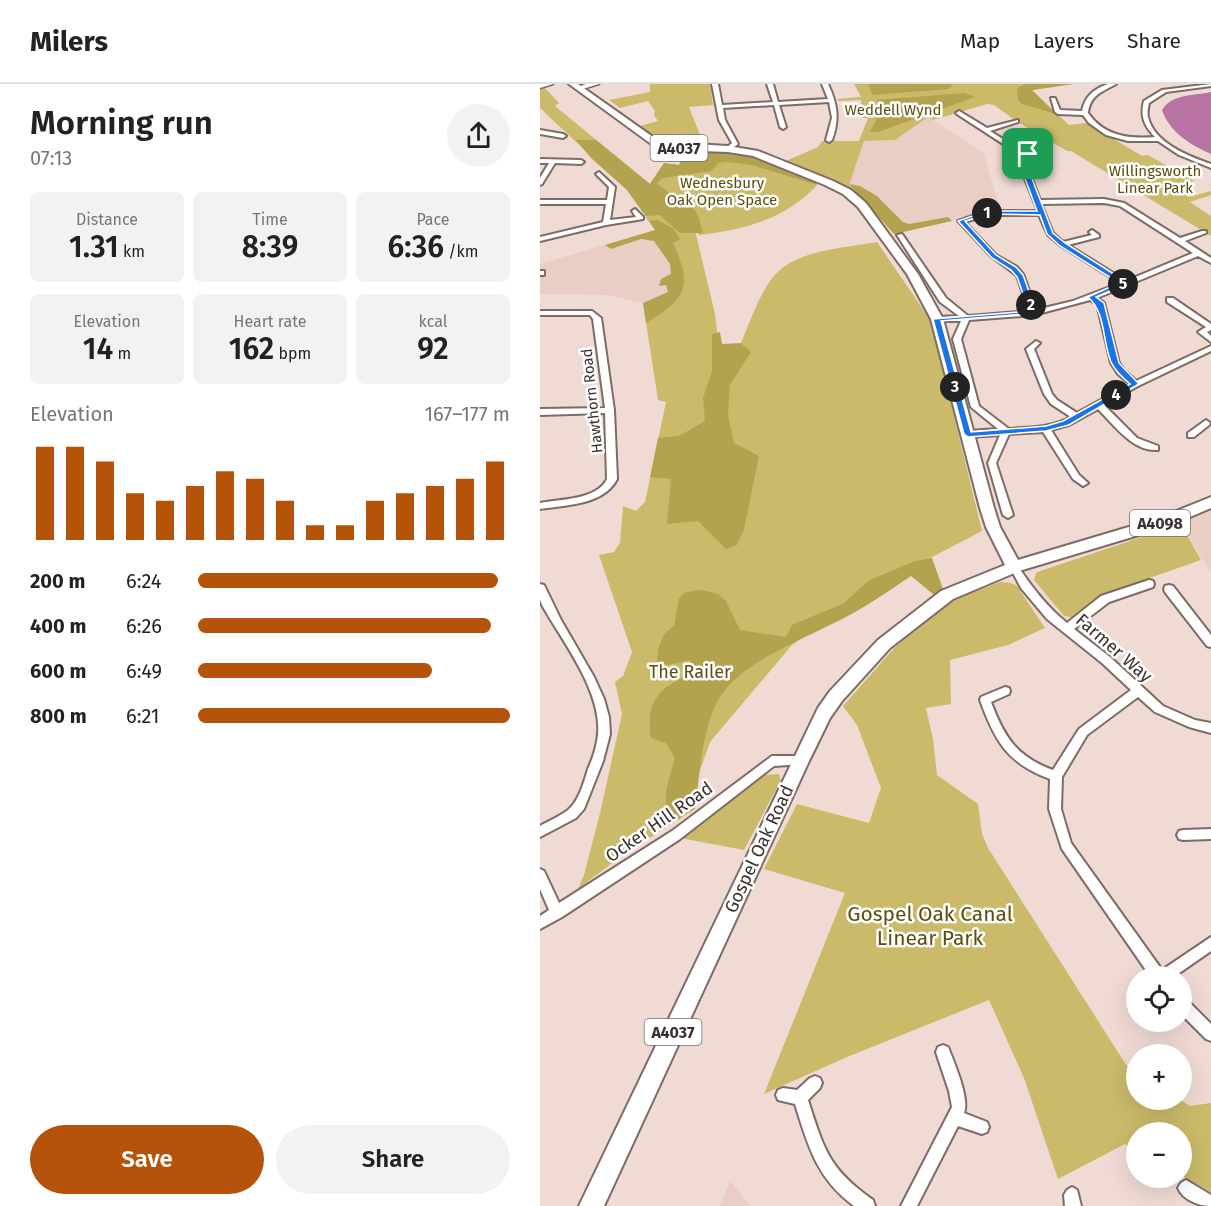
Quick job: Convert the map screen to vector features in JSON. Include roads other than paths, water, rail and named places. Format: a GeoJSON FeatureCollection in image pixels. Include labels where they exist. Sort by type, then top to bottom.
{"type":"FeatureCollection","features":[{"type":"Feature","properties":{"kind":"main road","name":"A4037"},"geometry":{"type":"LineString","coordinates":[[576,86],[657,144],[755,153],[829,183],[855,199],[893,246],[927,298],[937,319],[993,527],[1014,567]]}},
{"type":"Feature","properties":{"kind":"main road","name":"A4098"},"geometry":{"type":"LineString","coordinates":[[1014,567],[1164,522],[1211,502]]}},
{"type":"Feature","properties":{"kind":"main road","name":"Gospel Oak Road"},"geometry":{"type":"LineString","coordinates":[[591,1206],[824,713],[836,696],[884,644],[947,595],[1014,567]]}},
{"type":"Feature","properties":{"kind":"street"},"geometry":{"type":"LineString","coordinates":[[540,86],[549,84]]}},
{"type":"Feature","properties":{"kind":"street"},"geometry":{"type":"LineString","coordinates":[[576,86],[596,84]]}},
{"type":"Feature","properties":{"kind":"street"},"geometry":{"type":"LineString","coordinates":[[716,84],[724,126],[735,144],[728,149]]}},
{"type":"Feature","properties":{"kind":"street"},"geometry":{"type":"LineString","coordinates":[[770,84],[783,127]]}},
{"type":"Feature","properties":{"kind":"street"},"geometry":{"type":"LineString","coordinates":[[825,84],[833,100],[836,120],[830,140]]}},
{"type":"Feature","properties":{"kind":"street"},"geometry":{"type":"LineString","coordinates":[[1113,84],[1091,96],[1087,101],[1086,113],[1091,121],[1113,135],[1131,140],[1160,139]]}},
{"type":"Feature","properties":{"kind":"street"},"geometry":{"type":"LineString","coordinates":[[1172,84],[1181,88]]}},
{"type":"Feature","properties":{"kind":"street"},"geometry":{"type":"LineString","coordinates":[[1211,84],[1164,92],[1146,102],[1144,115],[1145,120],[1160,139],[1180,153],[1211,166]]}},
{"type":"Feature","properties":{"kind":"street"},"geometry":{"type":"LineString","coordinates":[[1053,99],[1058,112],[1086,113]]}},
{"type":"Feature","properties":{"kind":"street"},"geometry":{"type":"LineString","coordinates":[[719,107],[833,100]]}},
{"type":"Feature","properties":{"kind":"street"},"geometry":{"type":"LineString","coordinates":[[959,113],[1012,145],[1019,154],[1050,234],[1124,283]]}},
{"type":"Feature","properties":{"kind":"street"},"geometry":{"type":"LineString","coordinates":[[986,130],[1016,122]]}},
{"type":"Feature","properties":{"kind":"street"},"geometry":{"type":"LineString","coordinates":[[540,132],[563,136]]}},
{"type":"Feature","properties":{"kind":"street"},"geometry":{"type":"LineString","coordinates":[[1019,154],[1032,156],[1046,166],[1042,169],[1025,170]]}},
{"type":"Feature","properties":{"kind":"street"},"geometry":{"type":"LineString","coordinates":[[540,161],[581,162]]}},
{"type":"Feature","properties":{"kind":"street"},"geometry":{"type":"LineString","coordinates":[[540,182],[553,162]]}},
{"type":"Feature","properties":{"kind":"street"},"geometry":{"type":"LineString","coordinates":[[599,174],[612,187],[606,223]]}},
{"type":"Feature","properties":{"kind":"street"},"geometry":{"type":"LineString","coordinates":[[540,202],[610,202]]}},
{"type":"Feature","properties":{"kind":"street"},"geometry":{"type":"LineString","coordinates":[[1037,202],[1114,202],[1211,261]]}},
{"type":"Feature","properties":{"kind":"street"},"geometry":{"type":"LineString","coordinates":[[540,239],[606,223],[641,218],[635,211]]}},
{"type":"Feature","properties":{"kind":"street"},"geometry":{"type":"LineString","coordinates":[[1033,313],[1020,276],[1014,269],[994,256],[961,221],[987,213],[1041,213]]}},
{"type":"Feature","properties":{"kind":"street"},"geometry":{"type":"LineString","coordinates":[[1179,241],[1204,232]]}},
{"type":"Feature","properties":{"kind":"street"},"geometry":{"type":"LineString","coordinates":[[1062,244],[1095,234],[1108,242]]}},
{"type":"Feature","properties":{"kind":"street"},"geometry":{"type":"LineString","coordinates":[[900,235],[944,300],[966,318]]}},
{"type":"Feature","properties":{"kind":"street"},"geometry":{"type":"LineString","coordinates":[[937,319],[1033,313],[1091,297],[1198,253]]}},
{"type":"Feature","properties":{"kind":"street"},"geometry":{"type":"LineString","coordinates":[[1091,297],[1100,303],[1115,363],[1121,372],[1135,384]]}},
{"type":"Feature","properties":{"kind":"street"},"geometry":{"type":"LineString","coordinates":[[1170,300],[1211,327],[1202,332],[1211,340]]}},
{"type":"Feature","properties":{"kind":"street","name":"Hawthorn Road"},"geometry":{"type":"LineString","coordinates":[[540,313],[592,313],[597,318],[610,410],[612,479],[609,488],[598,495],[540,506]]}},
{"type":"Feature","properties":{"kind":"street"},"geometry":{"type":"LineString","coordinates":[[966,318],[957,339],[975,407],[1006,431]]}},
{"type":"Feature","properties":{"kind":"street"},"geometry":{"type":"LineString","coordinates":[[1035,343],[1029,349],[1048,394],[1054,402],[1077,417]]}},
{"type":"Feature","properties":{"kind":"street"},"geometry":{"type":"LineString","coordinates":[[968,434],[1046,429],[1066,423],[1135,384],[1211,348]]}},
{"type":"Feature","properties":{"kind":"street"},"geometry":{"type":"LineString","coordinates":[[1099,405],[1134,440],[1155,448]]}},
{"type":"Feature","properties":{"kind":"street"},"geometry":{"type":"LineString","coordinates":[[540,412],[610,410]]}},
{"type":"Feature","properties":{"kind":"street"},"geometry":{"type":"LineString","coordinates":[[1191,435],[1204,426],[1211,434]]}},
{"type":"Feature","properties":{"kind":"street"},"geometry":{"type":"LineString","coordinates":[[1046,429],[1076,477],[1087,485]]}},
{"type":"Feature","properties":{"kind":"street"},"geometry":{"type":"LineString","coordinates":[[1006,431],[992,463],[1008,515]]}},
{"type":"Feature","properties":{"kind":"street","name":"Farmer Way"},"geometry":{"type":"LineString","coordinates":[[1014,567],[1041,605],[1159,710],[1193,724],[1211,728]]}},
{"type":"Feature","properties":{"kind":"street"},"geometry":{"type":"LineString","coordinates":[[1066,629],[1105,599],[1149,584]]}},
{"type":"Feature","properties":{"kind":"street"},"geometry":{"type":"LineString","coordinates":[[540,588],[553,619],[598,694],[604,720],[604,734],[580,805],[572,814],[540,832]]}},
{"type":"Feature","properties":{"kind":"street"},"geometry":{"type":"LineString","coordinates":[[1169,589],[1211,644]]}},
{"type":"Feature","properties":{"kind":"street"},"geometry":{"type":"LineString","coordinates":[[1168,609],[1181,605]]}},
{"type":"Feature","properties":{"kind":"street"},"geometry":{"type":"LineString","coordinates":[[1005,691],[984,700],[1000,736],[1015,755],[1032,768],[1056,776]]}},
{"type":"Feature","properties":{"kind":"street"},"geometry":{"type":"LineString","coordinates":[[1138,691],[1083,732],[1056,776],[1055,809],[1066,845],[1151,966]]}},
{"type":"Feature","properties":{"kind":"street","name":"Ocker Hill Road"},"geometry":{"type":"LineString","coordinates":[[540,923],[676,835],[772,761],[800,761]]}},
{"type":"Feature","properties":{"kind":"street"},"geometry":{"type":"LineString","coordinates":[[1183,835],[1211,834]]}},
{"type":"Feature","properties":{"kind":"street"},"geometry":{"type":"LineString","coordinates":[[540,875],[557,913]]}},
{"type":"Feature","properties":{"kind":"street"},"geometry":{"type":"LineString","coordinates":[[1178,966],[1211,943]]}},
{"type":"Feature","properties":{"kind":"street"},"geometry":{"type":"LineString","coordinates":[[1192,1015],[1211,1034]]}},
{"type":"Feature","properties":{"kind":"street"},"geometry":{"type":"LineString","coordinates":[[909,1206],[956,1118],[959,1108],[957,1091],[944,1052]]}},
{"type":"Feature","properties":{"kind":"street"},"geometry":{"type":"LineString","coordinates":[[800,1098],[815,1083]]}},
{"type":"Feature","properties":{"kind":"street"},"geometry":{"type":"LineString","coordinates":[[783,1095],[800,1098]]}},
{"type":"Feature","properties":{"kind":"street"},"geometry":{"type":"LineString","coordinates":[[800,1098],[820,1161],[837,1183],[867,1206]]}},
{"type":"Feature","properties":{"kind":"street"},"geometry":{"type":"LineString","coordinates":[[956,1118],[982,1127]]}},
{"type":"Feature","properties":{"kind":"street"},"geometry":{"type":"LineString","coordinates":[[1186,1188],[1211,1204]]}},
{"type":"Feature","properties":{"kind":"park label","name":"Weddell Wynd"},"geometry":{"type":"Point","coordinates":[893,110]}},
{"type":"Feature","properties":{"kind":"park label","name":"Willingsworth Linear Park"},"geometry":{"type":"Point","coordinates":[1155,180]}},
{"type":"Feature","properties":{"kind":"park label","name":"Wednesbury Oak Open Space"},"geometry":{"type":"Point","coordinates":[722,192]}},
{"type":"Feature","properties":{"kind":"park label","name":"The Railer"},"geometry":{"type":"Point","coordinates":[690,672]}},
{"type":"Feature","properties":{"kind":"park label","name":"Gospel Oak Canal Linear Park"},"geometry":{"type":"Point","coordinates":[930,926]}}]}
